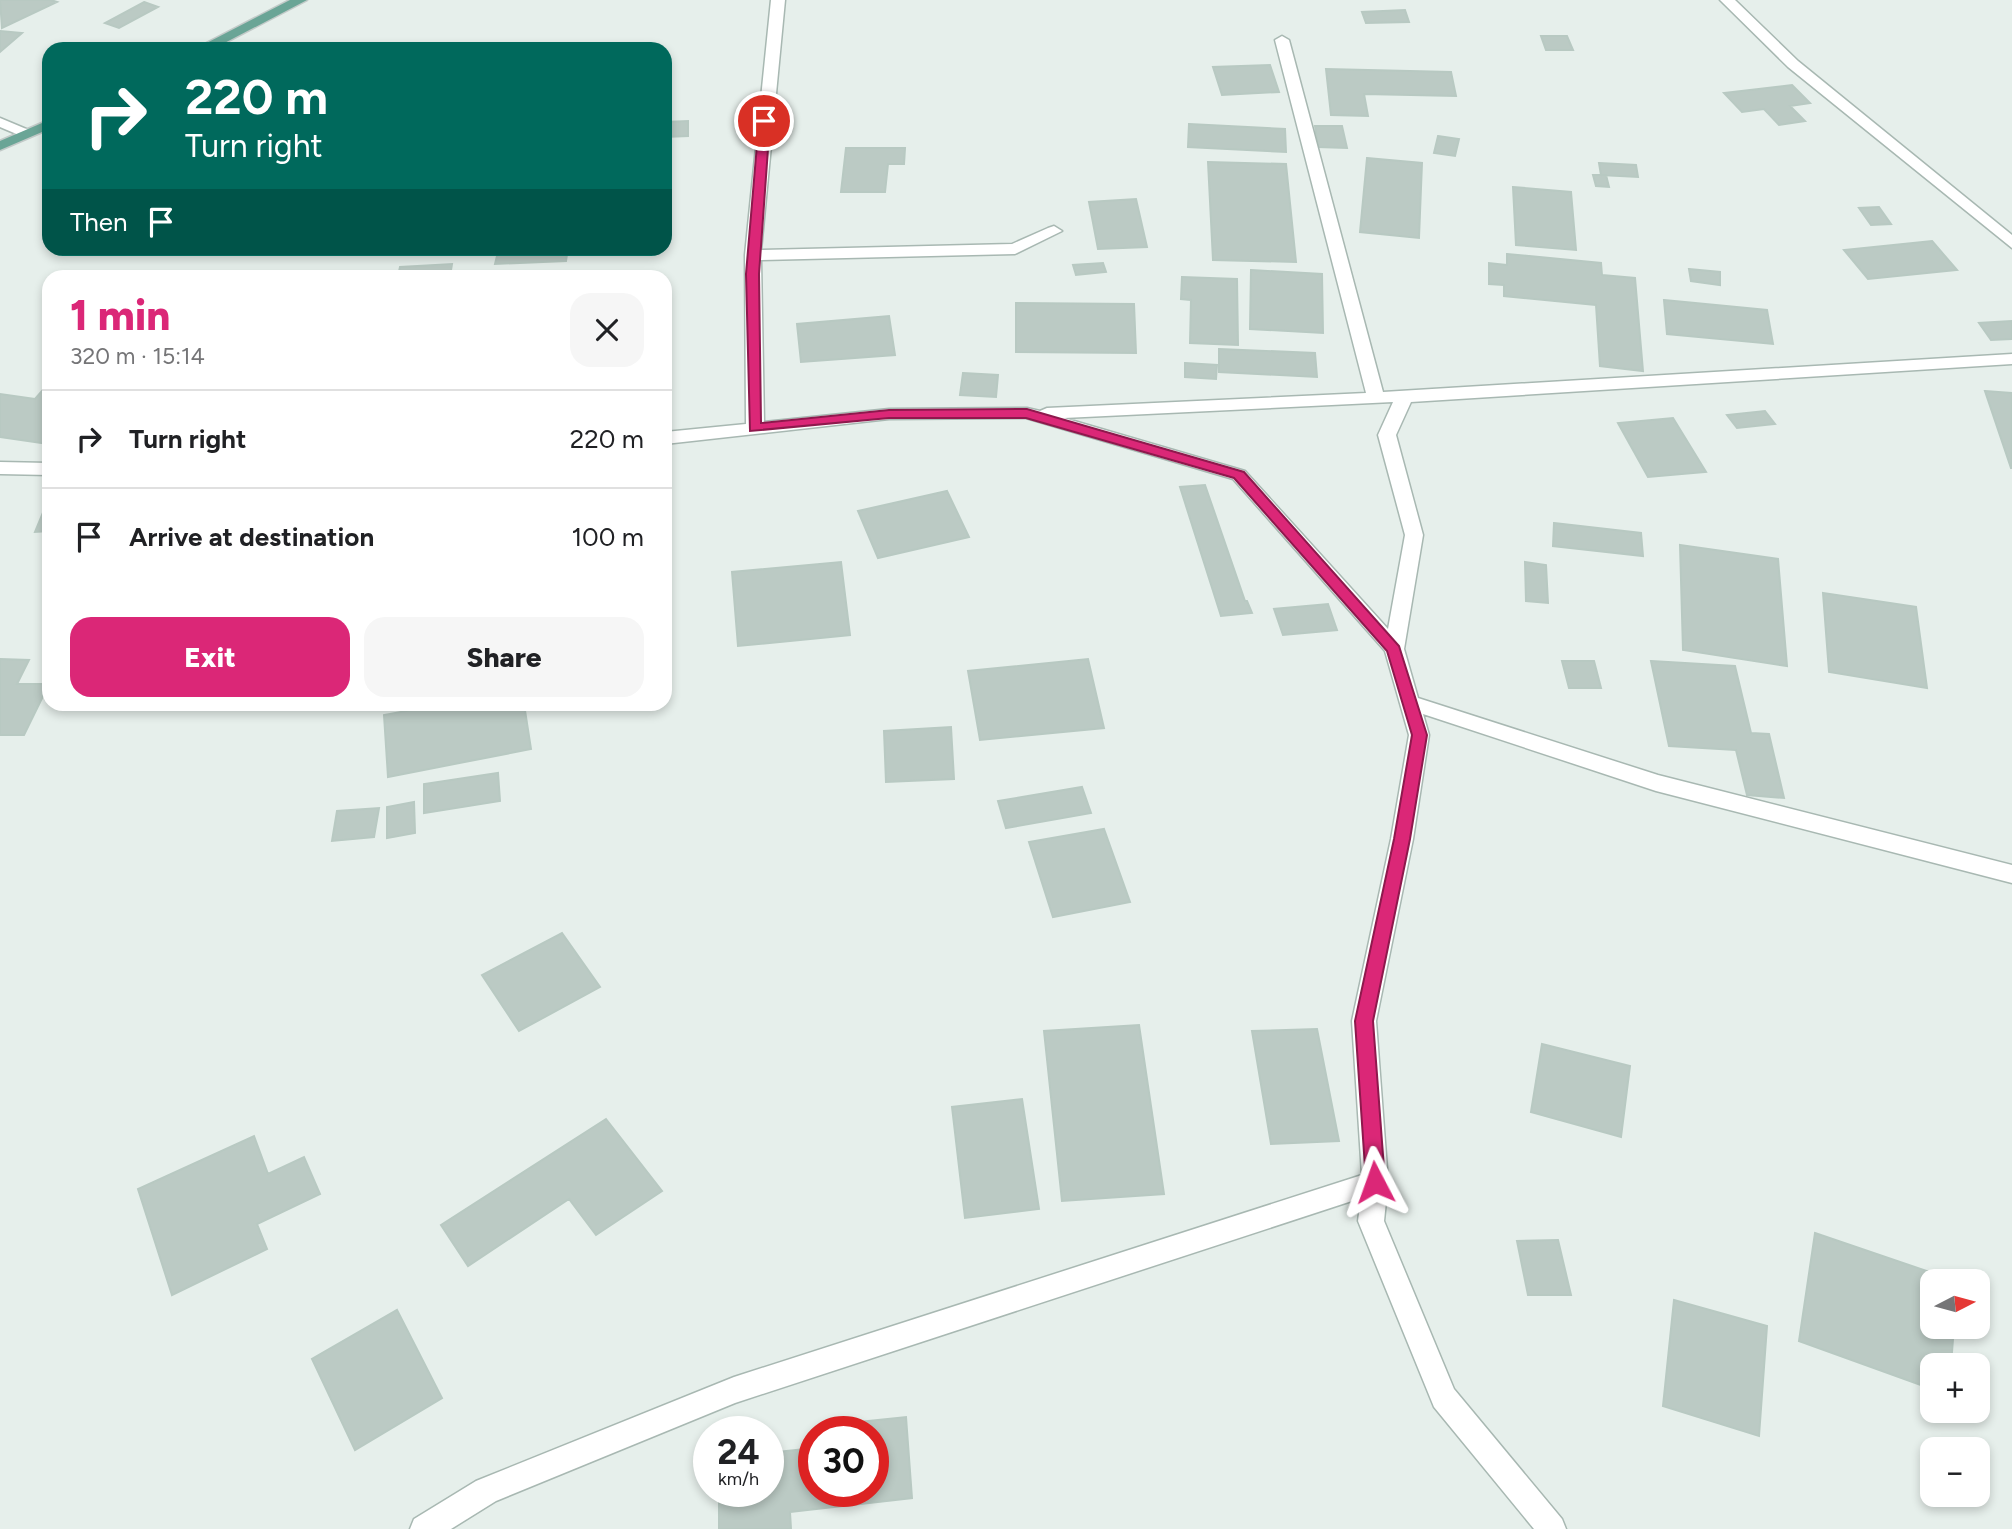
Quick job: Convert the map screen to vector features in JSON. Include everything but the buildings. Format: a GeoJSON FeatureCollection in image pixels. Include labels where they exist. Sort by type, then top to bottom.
{"type":"FeatureCollection","features":[{"type":"Feature","properties":{"kind":"main road"},"geometry":{"type":"LineString","coordinates":[[216,42],[300,0]]}},
{"type":"Feature","properties":{"kind":"main road"},"geometry":{"type":"LineString","coordinates":[[0,146],[42,127]]}},
{"type":"Feature","properties":{"kind":"street"},"geometry":{"type":"LineString","coordinates":[[755,428],[753,255],[778,0]]}},
{"type":"Feature","properties":{"kind":"street"},"geometry":{"type":"LineString","coordinates":[[1727,0],[1793,64],[2012,243]]}},
{"type":"Feature","properties":{"kind":"street"},"geometry":{"type":"LineString","coordinates":[[1282,40],[1376,399]]}},
{"type":"Feature","properties":{"kind":"street"},"geometry":{"type":"LineString","coordinates":[[0,122],[26,134]]}},
{"type":"Feature","properties":{"kind":"street"},"geometry":{"type":"LineString","coordinates":[[753,255],[1015,249],[1054,231]]}},
{"type":"Feature","properties":{"kind":"street"},"geometry":{"type":"LineString","coordinates":[[672,437],[889,414],[1027,414],[1404,398],[2012,359]]}},
{"type":"Feature","properties":{"kind":"street"},"geometry":{"type":"LineString","coordinates":[[1394,649],[1414,535],[1387,435],[1404,398]]}},
{"type":"Feature","properties":{"kind":"street"},"geometry":{"type":"LineString","coordinates":[[1027,414],[1239,475],[1394,649],[1412,703],[1419,735],[1402,839],[1364,1021],[1375,1182],[1371,1221],[1444,1398],[1552,1529]]}},
{"type":"Feature","properties":{"kind":"street"},"geometry":{"type":"LineString","coordinates":[[0,468],[42,469]]}},
{"type":"Feature","properties":{"kind":"street"},"geometry":{"type":"LineString","coordinates":[[1412,703],[1656,783],[2012,874]]}},
{"type":"Feature","properties":{"kind":"street"},"geometry":{"type":"LineString","coordinates":[[424,1529],[486,1491],[734,1391],[1375,1182]]}},
{"type":"Feature","properties":{"kind":"route"},"geometry":{"type":"LineString","coordinates":[[764,121],[752,274],[755,428],[889,414],[1027,414],[1239,475],[1394,649],[1412,703],[1419,735],[1402,839],[1364,1021],[1375,1182]]}}]}
